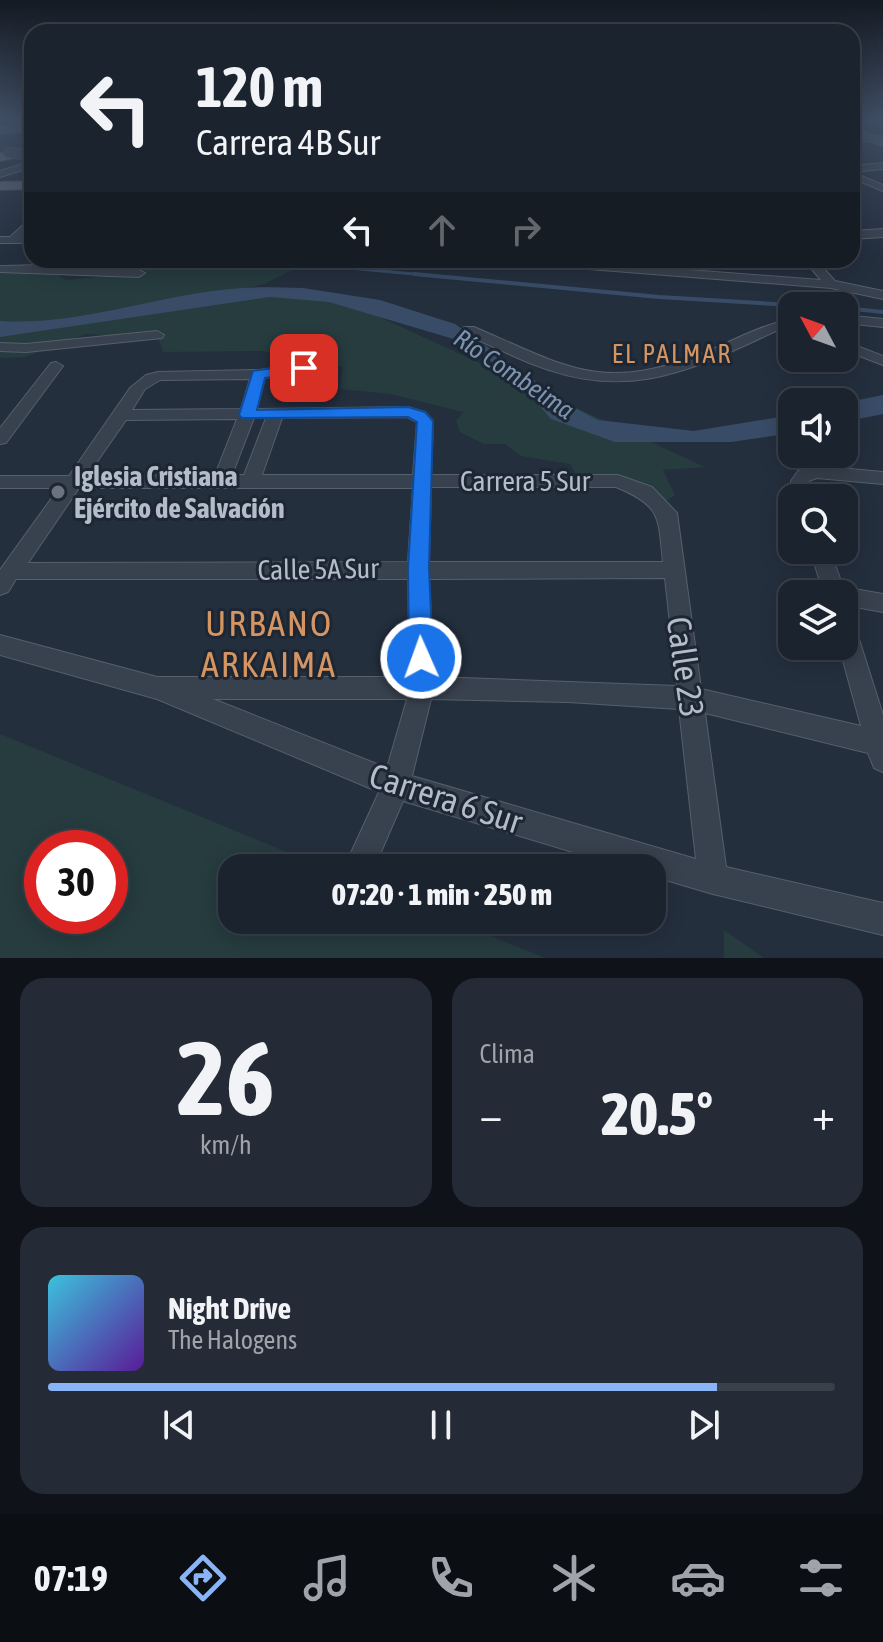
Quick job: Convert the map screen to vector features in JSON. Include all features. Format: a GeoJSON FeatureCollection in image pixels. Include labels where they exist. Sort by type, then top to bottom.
{"type":"FeatureCollection","features":[{"type":"Feature","properties":{"kind":"main road"},"geometry":{"type":"LineString","coordinates":[[0,186],[24,185]]}},
{"type":"Feature","properties":{"kind":"street"},"geometry":{"type":"LineString","coordinates":[[860,173],[883,166]]}},
{"type":"Feature","properties":{"kind":"street"},"geometry":{"type":"LineString","coordinates":[[860,174],[883,176]]}},
{"type":"Feature","properties":{"kind":"street"},"geometry":{"type":"LineString","coordinates":[[860,176],[883,188]]}},
{"type":"Feature","properties":{"kind":"street"},"geometry":{"type":"LineString","coordinates":[[13,240],[24,228]]}},
{"type":"Feature","properties":{"kind":"street"},"geometry":{"type":"LineString","coordinates":[[860,234],[883,233]]}},
{"type":"Feature","properties":{"kind":"street"},"geometry":{"type":"LineString","coordinates":[[0,240],[24,240]]}},
{"type":"Feature","properties":{"kind":"street"},"geometry":{"type":"LineString","coordinates":[[618,268],[831,284],[883,295]]}},
{"type":"Feature","properties":{"kind":"street"},"geometry":{"type":"LineString","coordinates":[[676,268],[678,273]]}},
{"type":"Feature","properties":{"kind":"street"},"geometry":{"type":"LineString","coordinates":[[817,268],[831,284]]}},
{"type":"Feature","properties":{"kind":"street"},"geometry":{"type":"LineString","coordinates":[[0,269],[139,273]]}},
{"type":"Feature","properties":{"kind":"street"},"geometry":{"type":"LineString","coordinates":[[858,320],[883,323]]}},
{"type":"Feature","properties":{"kind":"street"},"geometry":{"type":"LineString","coordinates":[[469,330],[570,372],[595,377],[674,371],[778,326]]}},
{"type":"Feature","properties":{"kind":"street"},"geometry":{"type":"LineString","coordinates":[[0,347],[26,348],[157,335]]}},
{"type":"Feature","properties":{"kind":"street"},"geometry":{"type":"LineString","coordinates":[[858,351],[881,360]]}},
{"type":"Feature","properties":{"kind":"street"},"geometry":{"type":"LineString","coordinates":[[5,578],[121,415],[138,385],[147,379],[158,376],[259,374],[327,365]]}},
{"type":"Feature","properties":{"kind":"street"},"geometry":{"type":"LineString","coordinates":[[0,439],[56,366]]}},
{"type":"Feature","properties":{"kind":"street"},"geometry":{"type":"LineString","coordinates":[[221,482],[259,374]]}},
{"type":"Feature","properties":{"kind":"street"},"geometry":{"type":"LineString","coordinates":[[121,415],[408,412],[419,415],[425,421],[418,568],[422,688],[396,785],[365,854]]}},
{"type":"Feature","properties":{"kind":"street"},"geometry":{"type":"LineString","coordinates":[[251,482],[275,415]]}},
{"type":"Feature","properties":{"kind":"street"},"geometry":{"type":"LineString","coordinates":[[802,484],[804,475],[817,472],[883,478]]}},
{"type":"Feature","properties":{"kind":"street","name":"Carrera 5 Sur"},"geometry":{"type":"LineString","coordinates":[[0,482],[618,481]]}},
{"type":"Feature","properties":{"kind":"street","name":"Calle 23"},"geometry":{"type":"LineString","coordinates":[[618,481],[645,492],[667,513],[713,879]]}},
{"type":"Feature","properties":{"kind":"street","name":"Calle 5A Sur"},"geometry":{"type":"LineString","coordinates":[[5,578],[418,568],[673,570]]}},
{"type":"Feature","properties":{"kind":"street"},"geometry":{"type":"LineString","coordinates":[[858,599],[883,603]]}},
{"type":"Feature","properties":{"kind":"street","name":"Carrera 6 Sur"},"geometry":{"type":"LineString","coordinates":[[0,645],[157,688],[396,785],[713,879],[883,919]]}},
{"type":"Feature","properties":{"kind":"street"},"geometry":{"type":"LineString","coordinates":[[855,660],[881,749]]}},
{"type":"Feature","properties":{"kind":"street","name":"Carrera 6 Sur"},"geometry":{"type":"LineString","coordinates":[[157,688],[422,688],[568,691],[690,698],[881,749]]}},
{"type":"Feature","properties":{"kind":"green space"},"geometry":{"type":"Polygon","coordinates":[[[149,268],[292,268],[264,284],[154,312],[276,296],[345,301],[705,467],[663,470],[675,495],[665,502],[619,476],[576,474],[570,464],[521,456],[505,444],[484,444],[460,432],[456,421],[463,412],[391,394],[340,389],[343,367],[261,351],[163,352],[158,338],[86,334],[25,357],[0,358],[0,271],[58,275],[66,280],[139,273],[149,268]]]}},
{"type":"Feature","properties":{"kind":"green space"},"geometry":{"type":"Polygon","coordinates":[[[0,734],[292,854],[218,854],[218,934],[486,934],[545,958],[0,958],[0,734]]]}},
{"type":"Feature","properties":{"kind":"green space"},"geometry":{"type":"Polygon","coordinates":[[[724,930],[764,958],[724,958],[724,930]]]}},
{"type":"Feature","properties":{"kind":"water","name":"Río Combeima"},"geometry":{"type":"Polygon","coordinates":[[[257,287],[303,288],[380,300],[455,324],[569,405],[598,420],[694,431],[778,417],[778,435],[731,442],[615,442],[551,419],[521,384],[467,343],[329,302],[270,297],[0,337],[0,321],[58,319],[201,293],[257,287]]]}},
{"type":"Feature","properties":{"kind":"water"},"geometry":{"type":"Polygon","coordinates":[[[883,395],[883,414],[858,419],[858,400],[883,395]]]}},
{"type":"Feature","properties":{"kind":"waterway"},"geometry":{"type":"LineString","coordinates":[[349,268],[435,276]]}},
{"type":"Feature","properties":{"kind":"waterway"},"geometry":{"type":"LineString","coordinates":[[414,274],[659,297],[778,304]]}},
{"type":"Feature","properties":{"kind":"waterway"},"geometry":{"type":"LineString","coordinates":[[858,309],[883,312]]}},
{"type":"Feature","properties":{"kind":"place","name":"Iglesia Cristiana Ejército de Salvación"},"geometry":{"type":"Point","coordinates":[58,492]}},
{"type":"Feature","properties":{"kind":"district","name":"EL PALMAR"},"geometry":{"type":"Point","coordinates":[672,354]}},
{"type":"Feature","properties":{"kind":"district","name":"URBANO ARKAIMA"},"geometry":{"type":"Point","coordinates":[269,644]}},
{"type":"Feature","properties":{"kind":"route"},"geometry":{"type":"LineString","coordinates":[[304,368],[259,374],[247,415],[408,412],[419,415],[425,421],[418,568],[421,658]]}}]}
